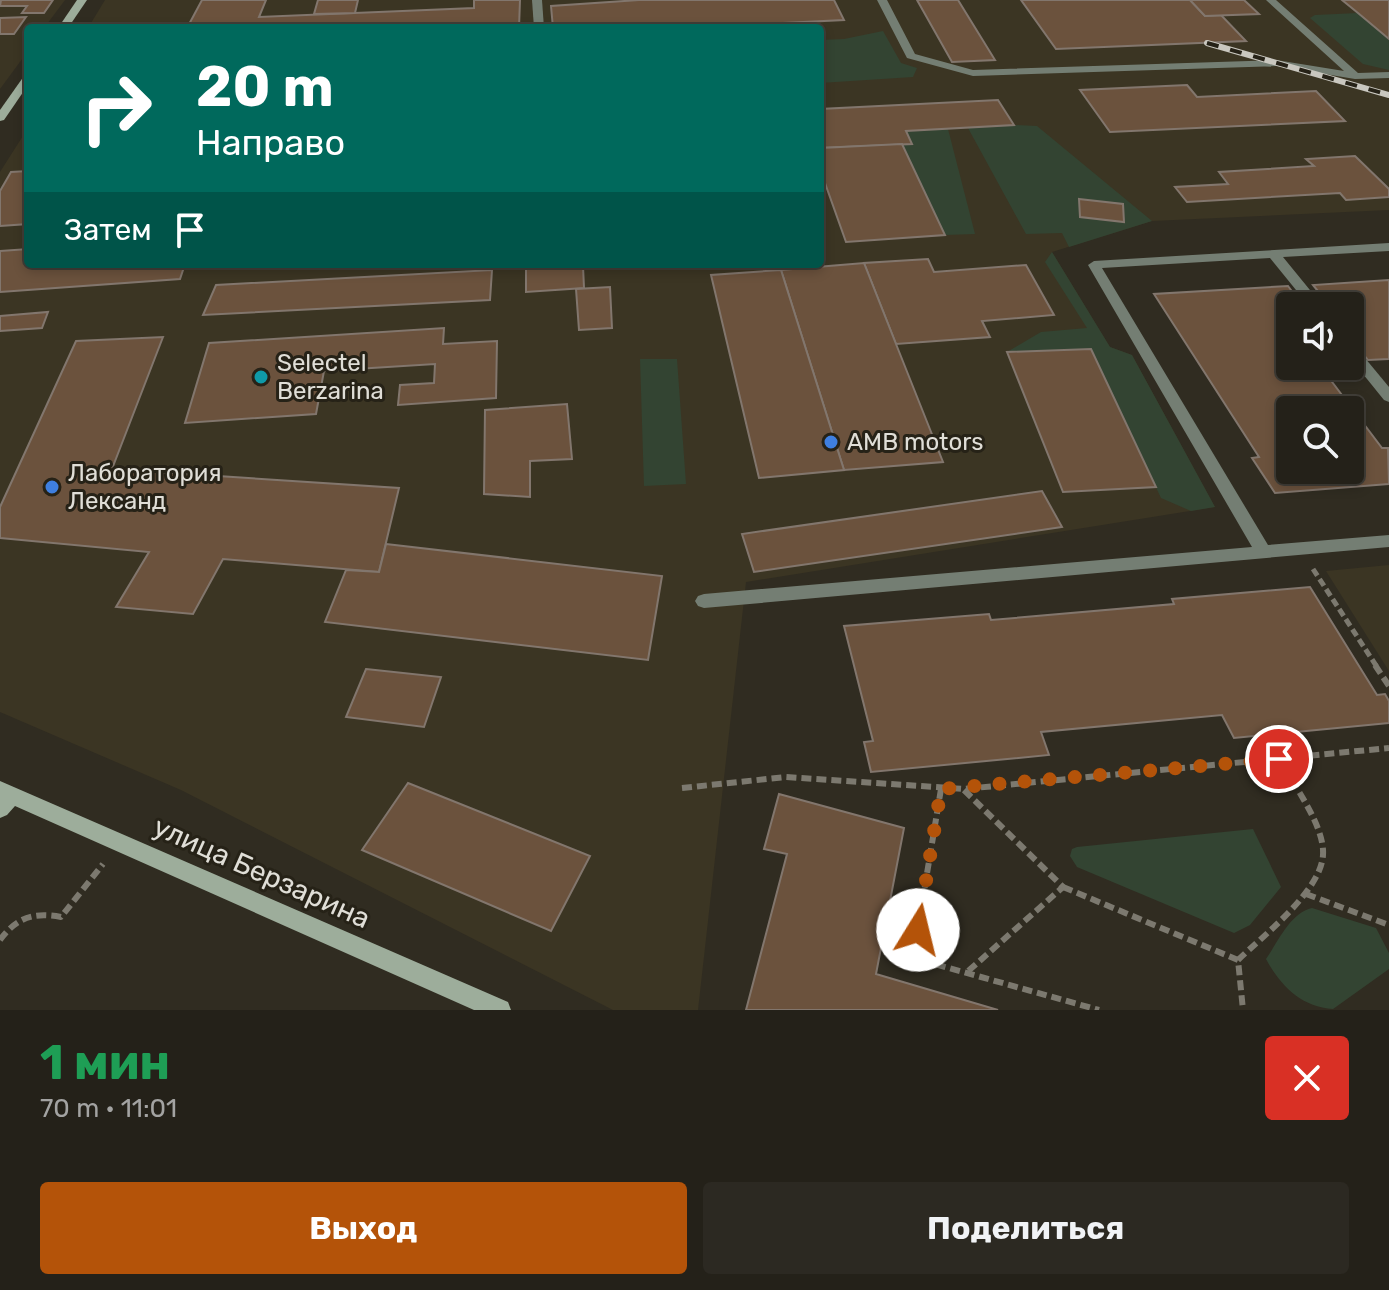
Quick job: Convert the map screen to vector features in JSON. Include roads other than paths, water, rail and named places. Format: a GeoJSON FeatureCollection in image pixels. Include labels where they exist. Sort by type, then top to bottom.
{"type":"FeatureCollection","features":[{"type":"Feature","properties":{"kind":"street"},"geometry":{"type":"LineString","coordinates":[[66,24],[82,0]]}},
{"type":"Feature","properties":{"kind":"street"},"geometry":{"type":"LineString","coordinates":[[0,118],[24,84]]}},
{"type":"Feature","properties":{"kind":"street","name":"улица Берзарина"},"geometry":{"type":"LineString","coordinates":[[4,798],[120,842],[500,1010]]}},
{"type":"Feature","properties":{"kind":"lane"},"geometry":{"type":"LineString","coordinates":[[537,0],[539,24]]}},
{"type":"Feature","properties":{"kind":"lane"},"geometry":{"type":"LineString","coordinates":[[882,0],[911,56],[973,73],[1276,63],[1355,76],[1389,75]]}},
{"type":"Feature","properties":{"kind":"lane"},"geometry":{"type":"LineString","coordinates":[[1271,0],[1355,76]]}},
{"type":"Feature","properties":{"kind":"lane"},"geometry":{"type":"LineString","coordinates":[[1264,553],[1094,265],[1389,247]]}},
{"type":"Feature","properties":{"kind":"lane"},"geometry":{"type":"LineString","coordinates":[[1273,253],[1305,292]]}},
{"type":"Feature","properties":{"kind":"lane"},"geometry":{"type":"LineString","coordinates":[[1364,366],[1389,397]]}},
{"type":"Feature","properties":{"kind":"lane"},"geometry":{"type":"LineString","coordinates":[[704,601],[1389,541]]}},
{"type":"Feature","properties":{"kind":"railway"},"geometry":{"type":"LineString","coordinates":[[1207,43],[1389,95]]}},
{"type":"Feature","properties":{"kind":"place","name":"Selectel Berzarina"},"geometry":{"type":"Point","coordinates":[261,377]}},
{"type":"Feature","properties":{"kind":"place","name":"AMB motors"},"geometry":{"type":"Point","coordinates":[831,442]}},
{"type":"Feature","properties":{"kind":"place","name":"Лаборатория Лександ"},"geometry":{"type":"Point","coordinates":[52,487]}}]}
